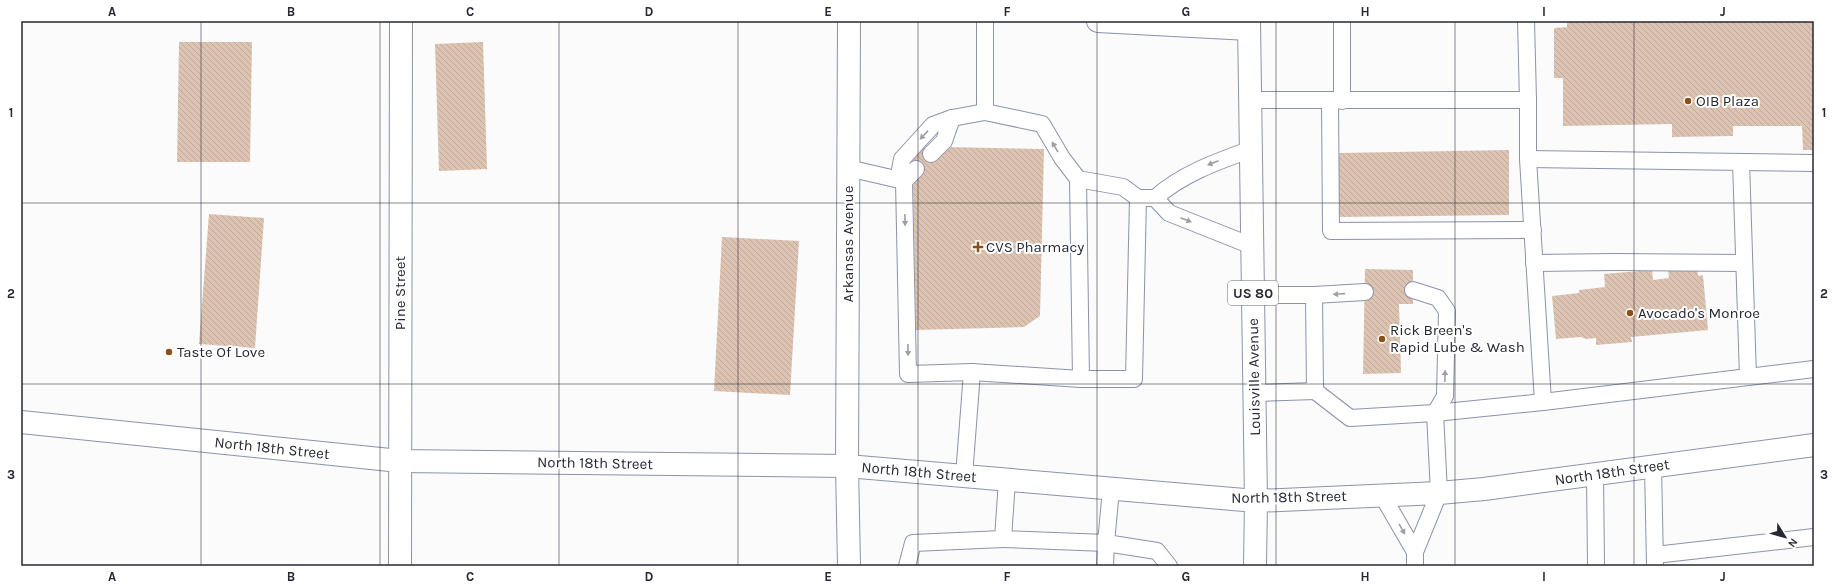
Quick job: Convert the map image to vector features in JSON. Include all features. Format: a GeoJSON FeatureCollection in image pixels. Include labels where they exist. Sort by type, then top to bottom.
{"type":"FeatureCollection","features":[{"type":"Feature","properties":{"kind":"main road","name":"Pine Street"},"geometry":{"type":"LineString","coordinates":[[400,566],[401,21]]}},
{"type":"Feature","properties":{"kind":"main road","name":"Arkansas Avenue"},"geometry":{"type":"LineString","coordinates":[[849,21],[847,466],[849,566]]}},
{"type":"Feature","properties":{"kind":"main road"},"geometry":{"type":"LineString","coordinates":[[1098,21],[1249,25]]}},
{"type":"Feature","properties":{"kind":"main road","name":"Louisville Avenue"},"geometry":{"type":"LineString","coordinates":[[1249,25],[1249,150],[1256,501],[1254,566]]}},
{"type":"Feature","properties":{"kind":"main road","name":"North 18th Street"},"geometry":{"type":"LineString","coordinates":[[21,422],[400,461],[847,466],[1256,501],[1439,493],[1484,489],[1814,445]]}},
{"type":"Feature","properties":{"kind":"lane"},"geometry":{"type":"LineString","coordinates":[[985,21],[985,112]]}},
{"type":"Feature","properties":{"kind":"lane"},"geometry":{"type":"LineString","coordinates":[[1342,21],[1336,101],[1331,231],[1532,230]]}},
{"type":"Feature","properties":{"kind":"lane"},"geometry":{"type":"LineString","coordinates":[[1526,21],[1528,159],[1543,402]]}},
{"type":"Feature","properties":{"kind":"lane"},"geometry":{"type":"LineString","coordinates":[[1250,100],[1528,100]]}},
{"type":"Feature","properties":{"kind":"lane"},"geometry":{"type":"LineString","coordinates":[[1081,379],[1078,179],[1062,158],[1042,124],[985,112],[952,118],[934,125],[902,159],[900,170],[904,182],[908,374],[972,372],[1081,379],[1134,380],[1138,198]]}},
{"type":"Feature","properties":{"kind":"lane"},"geometry":{"type":"LineString","coordinates":[[931,154],[944,141],[952,118]]}},
{"type":"Feature","properties":{"kind":"lane"},"geometry":{"type":"LineString","coordinates":[[1078,179],[1123,187],[1138,198],[1154,198],[1168,186],[1208,165],[1249,150]]}},
{"type":"Feature","properties":{"kind":"lane"},"geometry":{"type":"LineString","coordinates":[[1528,159],[1814,163]]}},
{"type":"Feature","properties":{"kind":"lane"},"geometry":{"type":"LineString","coordinates":[[1741,162],[1748,377]]}},
{"type":"Feature","properties":{"kind":"lane"},"geometry":{"type":"LineString","coordinates":[[848,168],[904,182]]}},
{"type":"Feature","properties":{"kind":"lane"},"geometry":{"type":"LineString","coordinates":[[904,182],[916,169]]}},
{"type":"Feature","properties":{"kind":"lane"},"geometry":{"type":"LineString","coordinates":[[1154,198],[1169,213],[1252,246]]}},
{"type":"Feature","properties":{"kind":"lane"},"geometry":{"type":"LineString","coordinates":[[1534,263],[1744,263]]}},
{"type":"Feature","properties":{"kind":"lane"},"geometry":{"type":"LineString","coordinates":[[1413,290],[1438,298],[1447,311],[1445,396],[1435,413],[1439,493],[1415,559]]}},
{"type":"Feature","properties":{"kind":"lane"},"geometry":{"type":"LineString","coordinates":[[1253,295],[1314,296],[1365,292]]}},
{"type":"Feature","properties":{"kind":"lane"},"geometry":{"type":"LineString","coordinates":[[1314,296],[1315,391]]}},
{"type":"Feature","properties":{"kind":"lane"},"geometry":{"type":"LineString","coordinates":[[1254,393],[1315,391],[1350,418],[1435,413],[1543,402],[1814,369]]}},
{"type":"Feature","properties":{"kind":"lane"},"geometry":{"type":"LineString","coordinates":[[964,476],[972,372]]}},
{"type":"Feature","properties":{"kind":"lane"},"geometry":{"type":"LineString","coordinates":[[1653,466],[1655,560],[1814,538]]}},
{"type":"Feature","properties":{"kind":"lane"},"geometry":{"type":"LineString","coordinates":[[1596,474],[1596,566]]}},
{"type":"Feature","properties":{"kind":"lane"},"geometry":{"type":"LineString","coordinates":[[1003,539],[1007,480]]}},
{"type":"Feature","properties":{"kind":"lane"},"geometry":{"type":"LineString","coordinates":[[1105,566],[1111,489]]}},
{"type":"Feature","properties":{"kind":"lane"},"geometry":{"type":"LineString","coordinates":[[1382,495],[1415,559]]}},
{"type":"Feature","properties":{"kind":"lane"},"geometry":{"type":"LineString","coordinates":[[907,566],[913,543],[1003,539],[1106,543],[1157,551],[1169,566]]}},
{"type":"Feature","properties":{"kind":"building","name":"OIB Plaza"},"geometry":{"type":"Polygon","coordinates":[[[1567,21],[1814,21],[1814,150],[1803,150],[1802,126],[1733,126],[1733,136],[1672,137],[1672,124],[1563,126],[1563,78],[1554,78],[1554,28],[1567,27],[1567,21]]]}},
{"type":"Feature","properties":{"kind":"building"},"geometry":{"type":"Polygon","coordinates":[[[179,42],[252,42],[250,162],[177,162],[179,42]]]}},
{"type":"Feature","properties":{"kind":"building"},"geometry":{"type":"Polygon","coordinates":[[[483,42],[487,169],[439,171],[435,44],[483,42]]]}},
{"type":"Feature","properties":{"kind":"building","name":"CVS Pharmacy"},"geometry":{"type":"Polygon","coordinates":[[[922,145],[931,154],[944,147],[1044,149],[1040,316],[1024,327],[916,330],[913,179],[916,169],[908,161],[922,145]]]}},
{"type":"Feature","properties":{"kind":"building"},"geometry":{"type":"Polygon","coordinates":[[[1509,150],[1509,215],[1339,217],[1339,153],[1509,150]]]}},
{"type":"Feature","properties":{"kind":"building"},"geometry":{"type":"Polygon","coordinates":[[[209,214],[264,218],[255,348],[199,344],[209,214]]]}},
{"type":"Feature","properties":{"kind":"building"},"geometry":{"type":"Polygon","coordinates":[[[722,237],[799,241],[790,395],[714,391],[722,237]]]}},
{"type":"Feature","properties":{"kind":"building","name":"Avocado's Monroe"},"geometry":{"type":"Polygon","coordinates":[[[1697,266],[1698,276],[1703,275],[1708,330],[1631,337],[1632,342],[1596,345],[1596,338],[1586,339],[1581,337],[1556,339],[1552,296],[1579,293],[1579,290],[1605,287],[1604,274],[1652,270],[1653,280],[1669,278],[1668,269],[1697,266]]]}},
{"type":"Feature","properties":{"kind":"building","name":"Rick Breen's Rapid Lube & Wash"},"geometry":{"type":"Polygon","coordinates":[[[1365,269],[1413,270],[1413,304],[1399,304],[1401,373],[1363,374],[1365,269]]]}},
{"type":"Feature","properties":{"kind":"place","name":"OIB Plaza"},"geometry":{"type":"Point","coordinates":[1688,101]}},
{"type":"Feature","properties":{"kind":"place","name":"CVS Pharmacy"},"geometry":{"type":"Point","coordinates":[978,247]}},
{"type":"Feature","properties":{"kind":"place","name":"Avocado's Monroe"},"geometry":{"type":"Point","coordinates":[1630,313]}},
{"type":"Feature","properties":{"kind":"place","name":"Rick Breen's Rapid Lube & Wash"},"geometry":{"type":"Point","coordinates":[1382,339]}},
{"type":"Feature","properties":{"kind":"place","name":"Taste Of Love"},"geometry":{"type":"Point","coordinates":[169,352]}}]}
